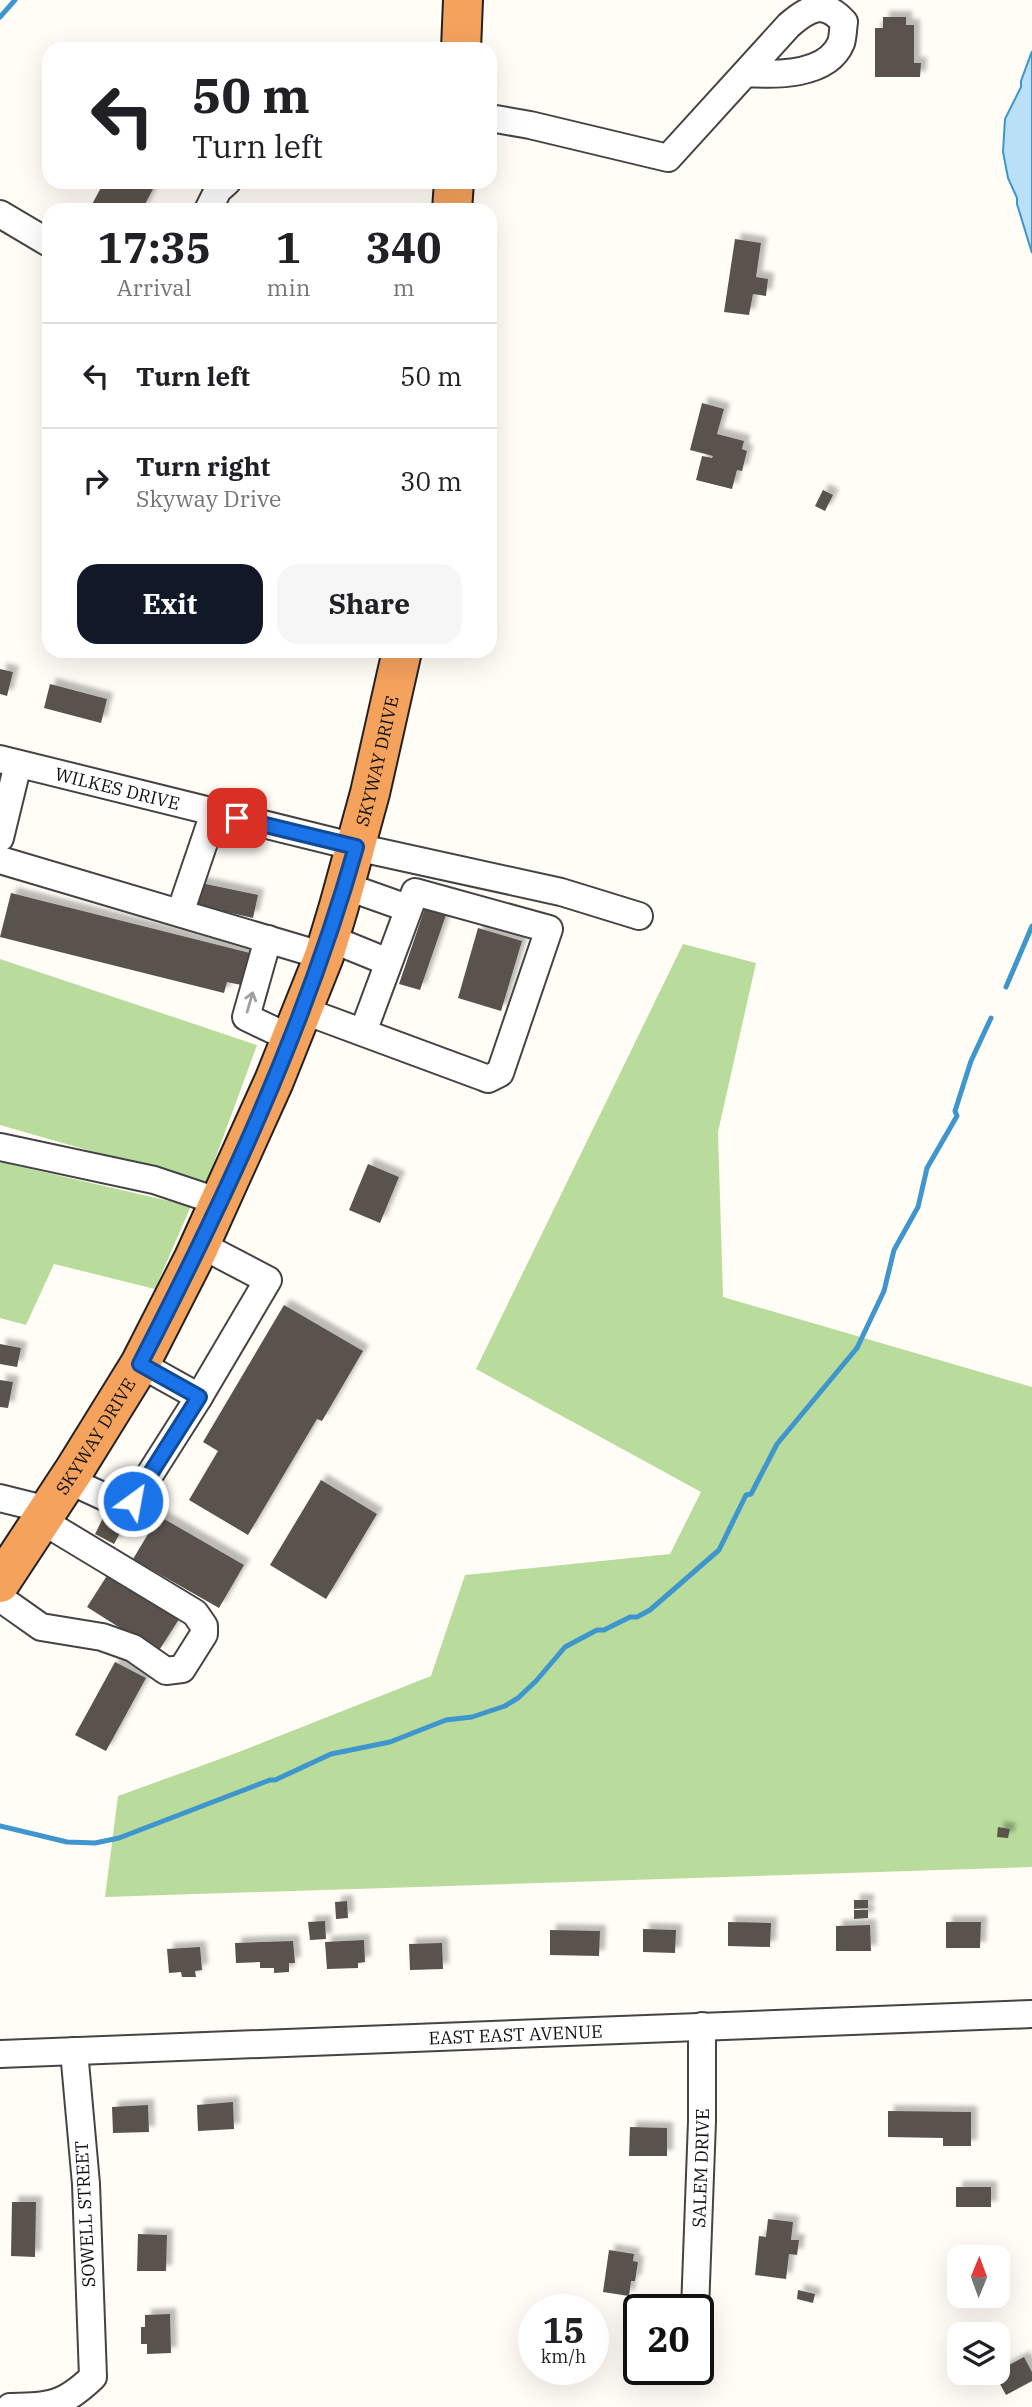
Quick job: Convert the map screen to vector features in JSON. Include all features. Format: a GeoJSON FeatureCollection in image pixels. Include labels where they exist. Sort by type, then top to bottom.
{"type":"FeatureCollection","features":[{"type":"Feature","properties":{"kind":"highway"},"geometry":{"type":"LineString","coordinates":[[461,42],[463,0]]}},
{"type":"Feature","properties":{"kind":"highway","name":"SKYWAY DRIVE"},"geometry":{"type":"LineString","coordinates":[[0,1583],[140,1364],[220,1202],[326,947],[356,847],[400,658]]}},
{"type":"Feature","properties":{"kind":"street"},"geometry":{"type":"LineString","coordinates":[[497,119],[668,158],[746,73]]}},
{"type":"Feature","properties":{"kind":"street"},"geometry":{"type":"LineString","coordinates":[[0,214],[42,239]]}},
{"type":"Feature","properties":{"kind":"street"},"geometry":{"type":"LineString","coordinates":[[0,838],[9,761]]}},
{"type":"Feature","properties":{"kind":"street","name":"WILKES DRIVE"},"geometry":{"type":"LineString","coordinates":[[9,761],[356,847],[561,892],[639,916]]}},
{"type":"Feature","properties":{"kind":"street"},"geometry":{"type":"LineString","coordinates":[[180,913],[214,813]]}},
{"type":"Feature","properties":{"kind":"street"},"geometry":{"type":"LineString","coordinates":[[0,860],[268,939],[326,947],[388,962]]}},
{"type":"Feature","properties":{"kind":"street"},"geometry":{"type":"LineString","coordinates":[[481,909],[490,877]]}},
{"type":"Feature","properties":{"kind":"street"},"geometry":{"type":"LineString","coordinates":[[345,886],[407,908]]}},
{"type":"Feature","properties":{"kind":"street"},"geometry":{"type":"LineString","coordinates":[[363,1032],[412,894],[419,891],[550,929]]}},
{"type":"Feature","properties":{"kind":"street"},"geometry":{"type":"LineString","coordinates":[[268,939],[246,1017],[363,1032],[483,1077],[492,1077],[500,1073],[561,892]]}},
{"type":"Feature","properties":{"kind":"street"},"geometry":{"type":"LineString","coordinates":[[0,1147],[155,1180],[220,1202]]}},
{"type":"Feature","properties":{"kind":"street"},"geometry":{"type":"LineString","coordinates":[[0,1498],[52,1503],[133,1501],[199,1397],[268,1280],[201,1245]]}},
{"type":"Feature","properties":{"kind":"street"},"geometry":{"type":"LineString","coordinates":[[140,1364],[199,1397]]}},
{"type":"Feature","properties":{"kind":"street"},"geometry":{"type":"LineString","coordinates":[[0,1598],[41,1627],[102,1637],[133,1648],[166,1671],[182,1669],[204,1634],[204,1626],[195,1613],[52,1503]]}},
{"type":"Feature","properties":{"kind":"street","name":"EAST EAST AVENUE"},"geometry":{"type":"LineString","coordinates":[[0,2054],[1032,2014]]}},
{"type":"Feature","properties":{"kind":"street","name":"SALEM DRIVE"},"geometry":{"type":"LineString","coordinates":[[696,2294],[702,2121],[702,2026]]}},
{"type":"Feature","properties":{"kind":"street","name":"SOWELL STREET"},"geometry":{"type":"LineString","coordinates":[[10,2407],[47,2406],[74,2395],[93,2376],[86,2184],[74,2051]]}},
{"type":"Feature","properties":{"kind":"green space"},"geometry":{"type":"Polygon","coordinates":[[[683,944],[756,963],[718,1132],[723,1297],[1032,1387],[1032,1867],[105,1897],[118,1796],[231,1755],[431,1676],[465,1575],[670,1554],[701,1492],[476,1369],[683,944]]]}},
{"type":"Feature","properties":{"kind":"green space"},"geometry":{"type":"Polygon","coordinates":[[[0,959],[257,1045],[206,1184],[0,1125],[0,959]]]}},
{"type":"Feature","properties":{"kind":"green space"},"geometry":{"type":"Polygon","coordinates":[[[0,1162],[191,1206],[155,1289],[54,1264],[26,1325],[0,1318],[0,1162]]]}},
{"type":"Feature","properties":{"kind":"water"},"geometry":{"type":"Polygon","coordinates":[[[1032,51],[1032,253],[1017,198],[1008,178],[1003,152],[1005,119],[1021,87],[1032,51]]]}},
{"type":"Feature","properties":{"kind":"building"},"geometry":{"type":"Polygon","coordinates":[[[883,17],[906,17],[906,25],[914,25],[914,63],[921,63],[920,77],[875,77],[875,28],[883,28],[883,17]]]}},
{"type":"Feature","properties":{"kind":"building"},"geometry":{"type":"Polygon","coordinates":[[[100,189],[153,189],[146,203],[93,203],[100,189]]]}},
{"type":"Feature","properties":{"kind":"building"},"geometry":{"type":"Polygon","coordinates":[[[735,239],[761,243],[756,277],[768,279],[766,296],[753,294],[749,315],[724,312],[735,239]]]}},
{"type":"Feature","properties":{"kind":"building"},"geometry":{"type":"Polygon","coordinates":[[[702,403],[724,409],[717,434],[744,441],[742,449],[747,451],[742,471],[737,470],[732,489],[696,480],[702,456],[713,456],[690,450],[702,403]]]}},
{"type":"Feature","properties":{"kind":"building"},"geometry":{"type":"Polygon","coordinates":[[[823,490],[833,495],[825,511],[815,506],[823,490]]]}},
{"type":"Feature","properties":{"kind":"building"},"geometry":{"type":"Polygon","coordinates":[[[0,669],[13,672],[7,696],[0,694],[0,669]]]}},
{"type":"Feature","properties":{"kind":"building"},"geometry":{"type":"Polygon","coordinates":[[[50,684],[107,699],[101,723],[44,708],[50,684]]]}},
{"type":"Feature","properties":{"kind":"building"},"geometry":{"type":"Polygon","coordinates":[[[196,882],[258,895],[253,918],[191,904],[196,882]]]}},
{"type":"Feature","properties":{"kind":"building"},"geometry":{"type":"Polygon","coordinates":[[[11,893],[254,954],[246,986],[227,982],[224,993],[0,937],[11,893]]]}},
{"type":"Feature","properties":{"kind":"building"},"geometry":{"type":"Polygon","coordinates":[[[426,905],[447,912],[420,990],[399,984],[426,905]]]}},
{"type":"Feature","properties":{"kind":"building"},"geometry":{"type":"Polygon","coordinates":[[[478,928],[522,941],[501,1011],[458,998],[478,928]]]}},
{"type":"Feature","properties":{"kind":"building"},"geometry":{"type":"Polygon","coordinates":[[[368,1164],[399,1177],[380,1223],[349,1210],[368,1164]]]}},
{"type":"Feature","properties":{"kind":"building"},"geometry":{"type":"Polygon","coordinates":[[[284,1305],[363,1351],[322,1421],[317,1419],[248,1535],[189,1500],[218,1451],[203,1442],[284,1305]]]}},
{"type":"Feature","properties":{"kind":"building"},"geometry":{"type":"Polygon","coordinates":[[[0,1344],[21,1348],[17,1367],[0,1364],[0,1344]]]}},
{"type":"Feature","properties":{"kind":"building"},"geometry":{"type":"Polygon","coordinates":[[[0,1380],[13,1382],[8,1408],[0,1407],[0,1380]]]}},
{"type":"Feature","properties":{"kind":"building"},"geometry":{"type":"Polygon","coordinates":[[[321,1480],[377,1514],[326,1599],[270,1565],[321,1480]]]}},
{"type":"Feature","properties":{"kind":"building"},"geometry":{"type":"Polygon","coordinates":[[[104,1516],[124,1526],[114,1544],[95,1534],[104,1516]]]}},
{"type":"Feature","properties":{"kind":"building"},"geometry":{"type":"Polygon","coordinates":[[[159,1516],[244,1565],[219,1608],[133,1559],[159,1516]]]}},
{"type":"Feature","properties":{"kind":"building"},"geometry":{"type":"Polygon","coordinates":[[[110,1571],[181,1616],[158,1652],[87,1607],[110,1571]]]}},
{"type":"Feature","properties":{"kind":"building"},"geometry":{"type":"Polygon","coordinates":[[[115,1662],[146,1678],[106,1751],[75,1735],[115,1662]]]}},
{"type":"Feature","properties":{"kind":"building"},"geometry":{"type":"Polygon","coordinates":[[[998,1827],[1010,1829],[1008,1838],[997,1837],[998,1827]]]}},
{"type":"Feature","properties":{"kind":"building"},"geometry":{"type":"Polygon","coordinates":[[[854,1900],[868,1900],[868,1908],[854,1909],[854,1900]]]}},
{"type":"Feature","properties":{"kind":"building"},"geometry":{"type":"Polygon","coordinates":[[[347,1901],[348,1918],[336,1919],[335,1902],[347,1901]]]}},
{"type":"Feature","properties":{"kind":"building"},"geometry":{"type":"Polygon","coordinates":[[[854,1910],[868,1910],[868,1918],[854,1919],[854,1910]]]}},
{"type":"Feature","properties":{"kind":"building"},"geometry":{"type":"Polygon","coordinates":[[[325,1921],[326,1939],[310,1940],[308,1922],[325,1921]]]}},
{"type":"Feature","properties":{"kind":"building"},"geometry":{"type":"Polygon","coordinates":[[[728,1922],[771,1923],[770,1947],[728,1946],[728,1922]]]}},
{"type":"Feature","properties":{"kind":"building"},"geometry":{"type":"Polygon","coordinates":[[[946,1922],[981,1922],[980,1948],[946,1948],[946,1922]]]}},
{"type":"Feature","properties":{"kind":"building"},"geometry":{"type":"Polygon","coordinates":[[[870,1925],[871,1951],[836,1951],[836,1926],[870,1925]]]}},
{"type":"Feature","properties":{"kind":"building"},"geometry":{"type":"Polygon","coordinates":[[[643,1929],[676,1930],[675,1953],[643,1952],[643,1929]]]}},
{"type":"Feature","properties":{"kind":"building"},"geometry":{"type":"Polygon","coordinates":[[[550,1930],[600,1931],[599,1956],[550,1955],[550,1930]]]}},
{"type":"Feature","properties":{"kind":"building"},"geometry":{"type":"Polygon","coordinates":[[[364,1940],[365,1962],[358,1963],[358,1968],[327,1969],[325,1942],[364,1940]]]}},
{"type":"Feature","properties":{"kind":"building"},"geometry":{"type":"Polygon","coordinates":[[[293,1941],[295,1963],[289,1963],[289,1972],[274,1973],[274,1968],[260,1968],[260,1962],[236,1963],[235,1943],[293,1941]]]}},
{"type":"Feature","properties":{"kind":"building"},"geometry":{"type":"Polygon","coordinates":[[[442,1943],[443,1969],[410,1970],[409,1944],[442,1943]]]}},
{"type":"Feature","properties":{"kind":"building"},"geometry":{"type":"Polygon","coordinates":[[[200,1947],[202,1970],[195,1971],[196,1977],[182,1977],[181,1972],[169,1973],[167,1949],[200,1947]]]}},
{"type":"Feature","properties":{"kind":"building"},"geometry":{"type":"Polygon","coordinates":[[[233,2102],[234,2129],[198,2131],[197,2105],[233,2102]]]}},
{"type":"Feature","properties":{"kind":"building"},"geometry":{"type":"Polygon","coordinates":[[[148,2105],[149,2132],[113,2133],[112,2107],[148,2105]]]}},
{"type":"Feature","properties":{"kind":"building"},"geometry":{"type":"Polygon","coordinates":[[[888,2111],[971,2112],[971,2146],[943,2146],[943,2138],[888,2137],[888,2111]]]}},
{"type":"Feature","properties":{"kind":"building"},"geometry":{"type":"Polygon","coordinates":[[[630,2127],[667,2128],[667,2156],[629,2156],[630,2127]]]}},
{"type":"Feature","properties":{"kind":"building"},"geometry":{"type":"Polygon","coordinates":[[[956,2187],[991,2187],[991,2207],[956,2207],[956,2187]]]}},
{"type":"Feature","properties":{"kind":"building"},"geometry":{"type":"Polygon","coordinates":[[[12,2202],[36,2202],[35,2257],[11,2256],[12,2202]]]}},
{"type":"Feature","properties":{"kind":"building"},"geometry":{"type":"Polygon","coordinates":[[[768,2219],[793,2222],[791,2240],[799,2240],[797,2255],[789,2254],[786,2279],[755,2275],[759,2236],[766,2237],[768,2219]]]}},
{"type":"Feature","properties":{"kind":"building"},"geometry":{"type":"Polygon","coordinates":[[[138,2234],[167,2235],[166,2271],[137,2271],[138,2234]]]}},
{"type":"Feature","properties":{"kind":"building"},"geometry":{"type":"Polygon","coordinates":[[[609,2250],[634,2254],[633,2261],[638,2262],[635,2281],[631,2281],[629,2294],[603,2292],[609,2250]]]}},
{"type":"Feature","properties":{"kind":"building"},"geometry":{"type":"Polygon","coordinates":[[[798,2290],[815,2294],[813,2303],[797,2299],[798,2290]]]}},
{"type":"Feature","properties":{"kind":"building"},"geometry":{"type":"Polygon","coordinates":[[[170,2314],[171,2353],[147,2354],[147,2344],[141,2344],[141,2327],[145,2327],[145,2315],[170,2314]]]}},
{"type":"Feature","properties":{"kind":"building"},"geometry":{"type":"Polygon","coordinates":[[[1024,2357],[1032,2372],[1032,2381],[1006,2395],[1001,2385],[1010,2385],[1010,2364],[1024,2357]]]}},
{"type":"Feature","properties":{"kind":"waterway"},"geometry":{"type":"LineString","coordinates":[[0,17],[15,0]]}},
{"type":"Feature","properties":{"kind":"waterway"},"geometry":{"type":"LineString","coordinates":[[1006,987],[1032,926]]}},
{"type":"Feature","properties":{"kind":"waterway"},"geometry":{"type":"LineString","coordinates":[[0,1826],[67,1842],[95,1843],[119,1838],[275,1780],[331,1754],[390,1742],[446,1720],[472,1717],[505,1706],[536,1681],[565,1647],[597,1630],[604,1630],[650,1610],[719,1550],[746,1495],[751,1494],[777,1444],[857,1348],[884,1291],[894,1250],[918,1207],[927,1168],[957,1116],[955,1111],[971,1061],[991,1018]]}},
{"type":"Feature","properties":{"kind":"route"},"geometry":{"type":"LineString","coordinates":[[133,1501],[199,1397],[140,1364],[194,1258],[274,1081],[324,956],[356,847],[237,818]]}}]}
